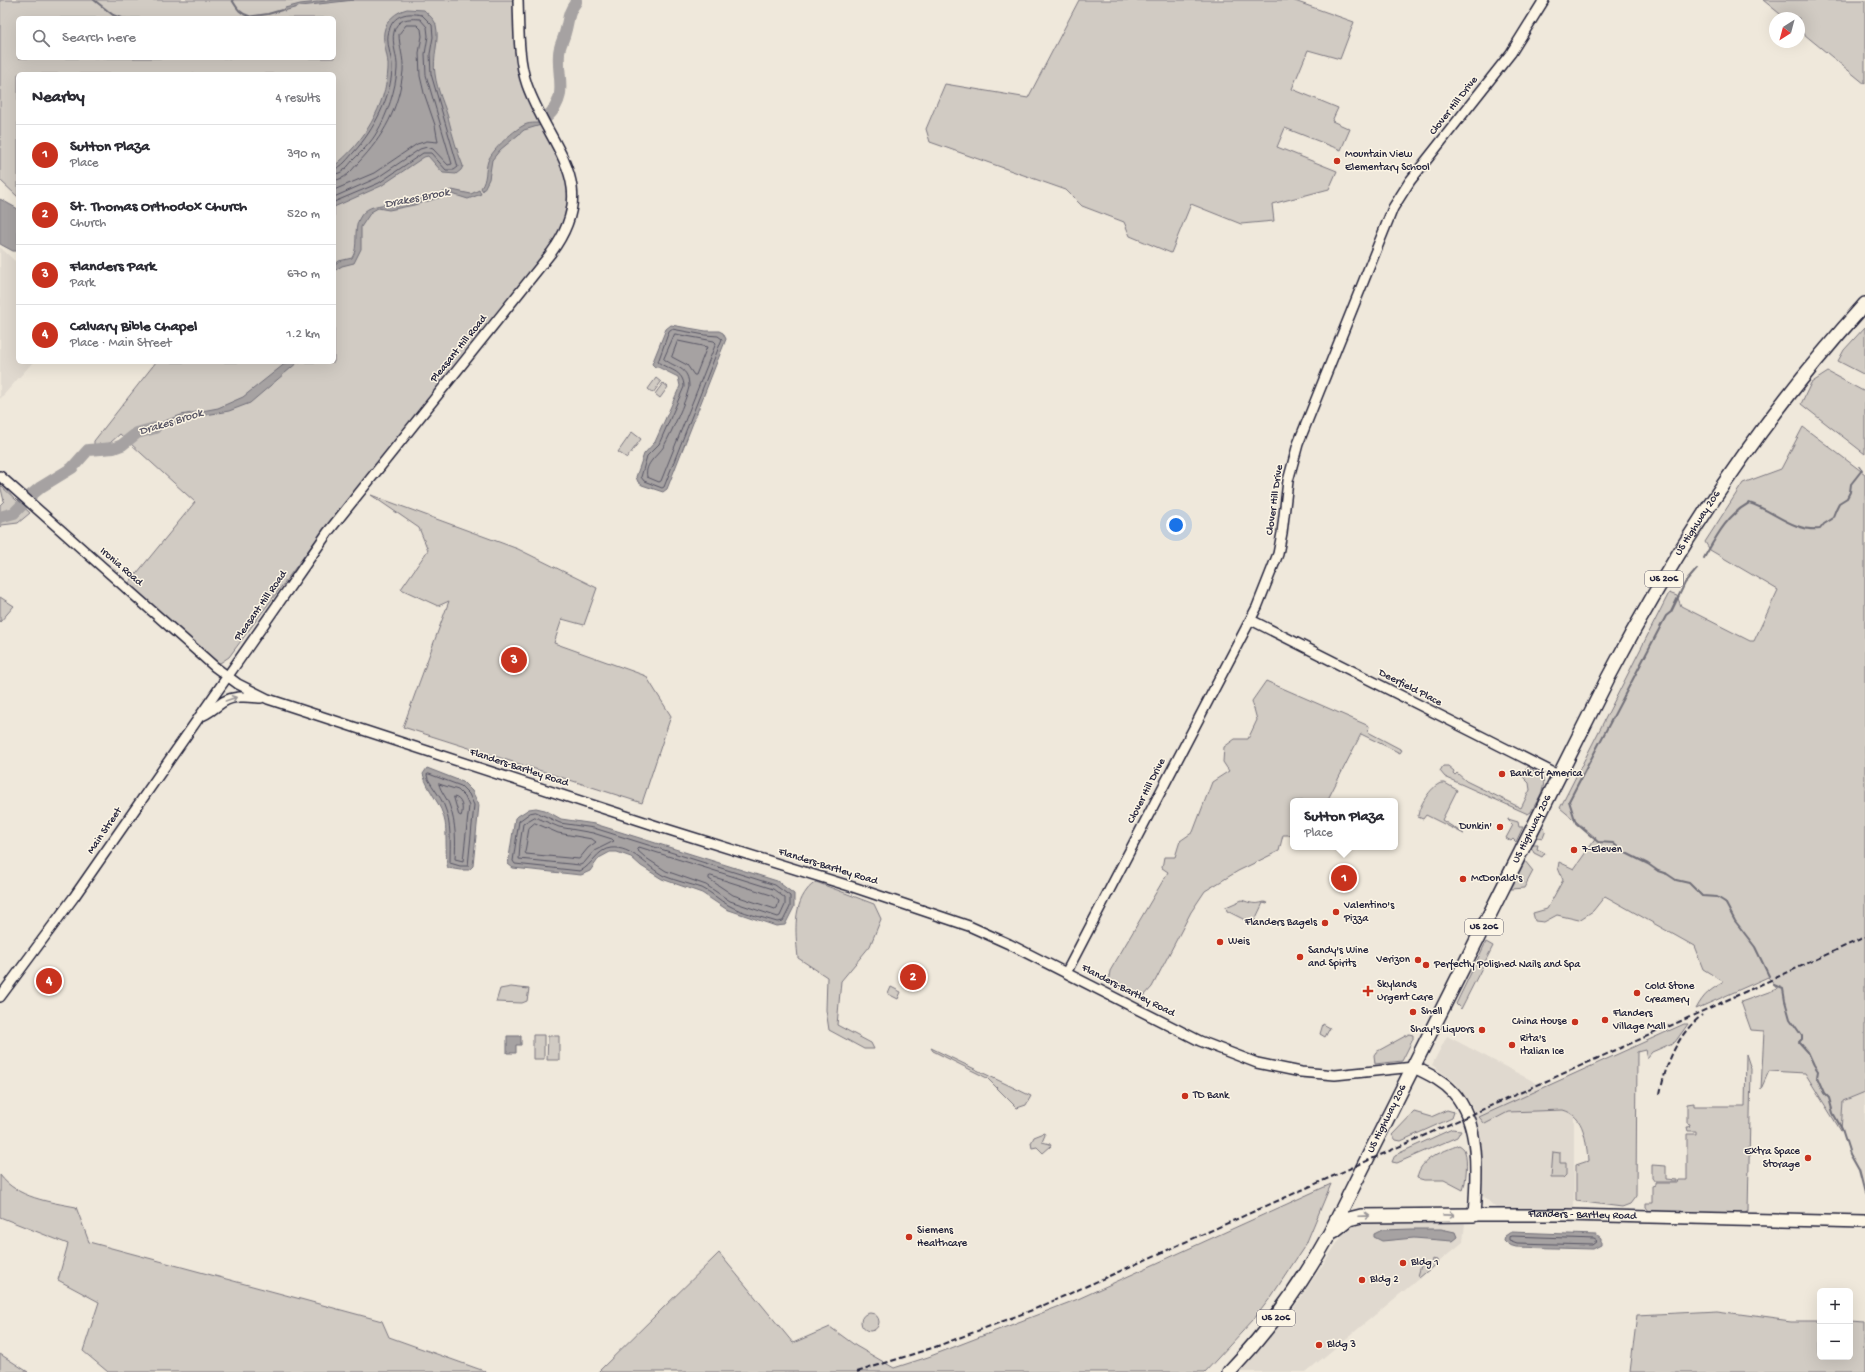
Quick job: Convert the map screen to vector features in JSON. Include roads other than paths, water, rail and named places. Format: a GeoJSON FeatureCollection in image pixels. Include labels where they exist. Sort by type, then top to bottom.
{"type":"FeatureCollection","features":[{"type":"Feature","properties":{"kind":"highway","name":"US Highway 206"},"geometry":{"type":"LineString","coordinates":[[1229,1372],[1261,1337],[1285,1306],[1303,1281],[1330,1233],[1628,641],[1706,511],[1736,466],[1824,351],[1865,304]]}},
{"type":"Feature","properties":{"kind":"highway"},"geometry":{"type":"LineString","coordinates":[[1330,1233],[1349,1219],[1361,1216],[1474,1215]]}},
{"type":"Feature","properties":{"kind":"main road"},"geometry":{"type":"LineString","coordinates":[[1414,1067],[1447,1086],[1460,1101],[1466,1113],[1472,1132],[1475,1154],[1474,1215]]}},
{"type":"Feature","properties":{"kind":"main road","name":"Flanders - Bartley Road"},"geometry":{"type":"LineString","coordinates":[[1474,1215],[1566,1215],[1865,1222]]}},
{"type":"Feature","properties":{"kind":"street","name":"Pleasant Hill Road"},"geometry":{"type":"LineString","coordinates":[[227,677],[328,532],[551,253],[568,226],[573,198],[570,176],[563,156],[535,103],[526,82],[521,56],[518,0]]}},
{"type":"Feature","properties":{"kind":"street","name":"Clover Hill Drive"},"geometry":{"type":"LineString","coordinates":[[1066,973],[1251,620],[1278,554],[1288,481],[1298,444],[1393,208],[1410,181],[1511,53],[1544,0]]}},
{"type":"Feature","properties":{"kind":"street","name":"Ironia Road"},"geometry":{"type":"LineString","coordinates":[[0,476],[227,677]]}},
{"type":"Feature","properties":{"kind":"street","name":"Deerfield Place"},"geometry":{"type":"LineString","coordinates":[[1251,620],[1560,776]]}},
{"type":"Feature","properties":{"kind":"street","name":"Flanders-Bartley Road"},"geometry":{"type":"LineString","coordinates":[[227,677],[247,690],[268,699],[648,823],[933,913],[981,931],[1200,1041],[1264,1065],[1301,1072],[1335,1075],[1414,1067]]}},
{"type":"Feature","properties":{"kind":"street","name":"Main Street"},"geometry":{"type":"LineString","coordinates":[[0,997],[66,908],[227,677]]}},
{"type":"Feature","properties":{"kind":"street"},"geometry":{"type":"LineString","coordinates":[[199,717],[210,714],[224,702],[234,698],[248,697],[268,699]]}},
{"type":"Feature","properties":{"kind":"water"},"geometry":{"type":"Polygon","coordinates":[[[335,0],[354,0],[301,6],[284,11],[285,8],[300,4],[335,0]]]}},
{"type":"Feature","properties":{"kind":"water"},"geometry":{"type":"Polygon","coordinates":[[[407,9],[424,10],[435,23],[437,31],[434,61],[436,80],[463,166],[456,174],[443,173],[428,156],[424,157],[381,186],[336,206],[336,164],[354,147],[371,123],[378,110],[383,96],[388,69],[384,32],[389,20],[399,12],[407,9]]]}},
{"type":"Feature","properties":{"kind":"water"},"geometry":{"type":"Polygon","coordinates":[[[539,123],[541,125],[524,130],[500,150],[492,160],[489,179],[483,191],[481,188],[484,182],[488,161],[494,151],[510,135],[522,126],[539,123]]]}},
{"type":"Feature","properties":{"kind":"water"},"geometry":{"type":"Polygon","coordinates":[[[452,190],[471,194],[479,190],[481,194],[468,199],[452,194],[414,205],[389,210],[378,208],[371,212],[361,227],[361,249],[354,263],[342,266],[336,270],[336,263],[339,261],[352,258],[355,249],[357,224],[364,212],[378,206],[426,197],[452,190]]]}},
{"type":"Feature","properties":{"kind":"water"},"geometry":{"type":"Polygon","coordinates":[[[0,199],[16,208],[16,251],[13,251],[0,244],[0,199]]]}},
{"type":"Feature","properties":{"kind":"water"},"geometry":{"type":"Polygon","coordinates":[[[671,325],[706,331],[719,331],[723,333],[726,339],[667,489],[663,492],[642,485],[638,482],[636,477],[644,454],[655,442],[680,386],[678,377],[655,367],[652,364],[666,329],[671,325]]]}},
{"type":"Feature","properties":{"kind":"water"},"geometry":{"type":"Polygon","coordinates":[[[284,364],[296,364],[250,403],[229,411],[200,416],[143,433],[138,431],[181,415],[218,408],[243,397],[284,364]]]}},
{"type":"Feature","properties":{"kind":"water"},"geometry":{"type":"Polygon","coordinates":[[[427,768],[463,782],[472,791],[479,805],[473,866],[469,870],[448,868],[445,822],[441,809],[428,787],[423,774],[427,768]]]}},
{"type":"Feature","properties":{"kind":"water"},"geometry":{"type":"Polygon","coordinates":[[[536,808],[545,810],[561,819],[595,824],[777,881],[794,894],[794,907],[785,925],[776,926],[726,909],[702,893],[662,879],[641,866],[631,857],[617,852],[610,852],[599,858],[590,871],[581,875],[513,868],[508,864],[515,818],[529,809],[536,808]]]}},
{"type":"Feature","properties":{"kind":"water"},"geometry":{"type":"Polygon","coordinates":[[[507,1036],[521,1036],[521,1045],[516,1045],[516,1053],[507,1053],[507,1036]]]}},
{"type":"Feature","properties":{"kind":"water"},"geometry":{"type":"Polygon","coordinates":[[[1441,1229],[1455,1232],[1457,1237],[1452,1241],[1414,1238],[1382,1241],[1374,1237],[1374,1234],[1382,1230],[1441,1229]]]}},
{"type":"Feature","properties":{"kind":"water"},"geometry":{"type":"Polygon","coordinates":[[[1511,1232],[1596,1235],[1601,1239],[1601,1245],[1593,1249],[1516,1247],[1509,1245],[1504,1240],[1505,1236],[1511,1232]]]}},
{"type":"Feature","properties":{"kind":"waterway"},"geometry":{"type":"LineString","coordinates":[[94,0],[116,16]]}},
{"type":"Feature","properties":{"kind":"waterway"},"geometry":{"type":"LineString","coordinates":[[232,0],[241,12],[249,16]]}},
{"type":"Feature","properties":{"kind":"waterway","name":"Drakes Brook"},"geometry":{"type":"LineString","coordinates":[[547,117],[558,102],[560,94],[559,51],[570,14],[576,0]]}},
{"type":"Feature","properties":{"kind":"waterway"},"geometry":{"type":"LineString","coordinates":[[254,16],[282,10]]}},
{"type":"Feature","properties":{"kind":"waterway","name":"Drakes Brook"},"geometry":{"type":"LineString","coordinates":[[30,496],[41,487],[72,468],[88,450],[114,448],[122,445],[137,433],[155,428]]}},
{"type":"Feature","properties":{"kind":"waterway"},"geometry":{"type":"LineString","coordinates":[[1704,558],[1728,520],[1749,503],[1758,506],[1792,524],[1810,529],[1820,529],[1824,524],[1832,519],[1839,503],[1847,498],[1850,492],[1851,484],[1862,470],[1860,467]]}},
{"type":"Feature","properties":{"kind":"waterway","name":"Drakes Brook"},"geometry":{"type":"LineString","coordinates":[[0,517],[14,513],[22,505]]}},
{"type":"Feature","properties":{"kind":"waterway"},"geometry":{"type":"LineString","coordinates":[[1697,569],[1685,583],[1671,612],[1666,616],[1569,801],[1576,823],[1598,842],[1613,843],[1622,851],[1648,864],[1658,871],[1667,874],[1676,880],[1689,883],[1702,896],[1717,897],[1725,902],[1735,921],[1755,947],[1769,976]]}},
{"type":"Feature","properties":{"kind":"waterway"},"geometry":{"type":"LineString","coordinates":[[1774,985],[1783,989],[1790,1019],[1802,1036],[1802,1039],[1799,1042],[1808,1052],[1818,1071],[1817,1077],[1824,1093],[1829,1098],[1833,1113],[1842,1129],[1850,1154],[1859,1170],[1865,1193]]}},
{"type":"Feature","properties":{"kind":"railway"},"geometry":{"type":"LineString","coordinates":[[857,1372],[935,1347],[1035,1309],[1681,1021],[1865,937]]}},
{"type":"Feature","properties":{"kind":"railway"},"geometry":{"type":"LineString","coordinates":[[1660,1094],[1669,1061],[1674,1050],[1686,1031],[1702,1015]]}},
{"type":"Feature","properties":{"kind":"place","name":"Mountain View Elementary School"},"geometry":{"type":"Point","coordinates":[1337,161]}},
{"type":"Feature","properties":{"kind":"place","name":"Flanders Park"},"geometry":{"type":"Point","coordinates":[514,660]}},
{"type":"Feature","properties":{"kind":"place","name":"Bank of America"},"geometry":{"type":"Point","coordinates":[1502,774]}},
{"type":"Feature","properties":{"kind":"place","name":"Dunkin'"},"geometry":{"type":"Point","coordinates":[1500,827]}},
{"type":"Feature","properties":{"kind":"place","name":"7-Eleven"},"geometry":{"type":"Point","coordinates":[1574,850]}},
{"type":"Feature","properties":{"kind":"place","name":"Sutton Plaza"},"geometry":{"type":"Point","coordinates":[1344,878]}},
{"type":"Feature","properties":{"kind":"place","name":"McDonald's"},"geometry":{"type":"Point","coordinates":[1463,879]}},
{"type":"Feature","properties":{"kind":"place","name":"Valentino's Pizza"},"geometry":{"type":"Point","coordinates":[1336,912]}},
{"type":"Feature","properties":{"kind":"place","name":"Flanders Bagels"},"geometry":{"type":"Point","coordinates":[1325,923]}},
{"type":"Feature","properties":{"kind":"place","name":"Weis"},"geometry":{"type":"Point","coordinates":[1220,942]}},
{"type":"Feature","properties":{"kind":"place","name":"Sandy's Wine and Spirits"},"geometry":{"type":"Point","coordinates":[1300,957]}},
{"type":"Feature","properties":{"kind":"place","name":"Verizon"},"geometry":{"type":"Point","coordinates":[1418,960]}},
{"type":"Feature","properties":{"kind":"place","name":"Perfectly Polished Nails and Spa"},"geometry":{"type":"Point","coordinates":[1426,965]}},
{"type":"Feature","properties":{"kind":"place","name":"St. Thomas Orthodox Church"},"geometry":{"type":"Point","coordinates":[913,977]}},
{"type":"Feature","properties":{"kind":"place","name":"Calvary Bible Chapel"},"geometry":{"type":"Point","coordinates":[49,981]}},
{"type":"Feature","properties":{"kind":"place","name":"Skylands Urgent Care"},"geometry":{"type":"Point","coordinates":[1368,991]}},
{"type":"Feature","properties":{"kind":"place","name":"Cold Stone Creamery"},"geometry":{"type":"Point","coordinates":[1637,993]}},
{"type":"Feature","properties":{"kind":"place","name":"Shell"},"geometry":{"type":"Point","coordinates":[1413,1012]}},
{"type":"Feature","properties":{"kind":"place","name":"Flanders Village Mall"},"geometry":{"type":"Point","coordinates":[1605,1020]}},
{"type":"Feature","properties":{"kind":"place","name":"China House"},"geometry":{"type":"Point","coordinates":[1575,1022]}},
{"type":"Feature","properties":{"kind":"place","name":"Shay's Liquors"},"geometry":{"type":"Point","coordinates":[1482,1030]}},
{"type":"Feature","properties":{"kind":"place","name":"Rita's Italian Ice"},"geometry":{"type":"Point","coordinates":[1512,1045]}},
{"type":"Feature","properties":{"kind":"place","name":"TD Bank"},"geometry":{"type":"Point","coordinates":[1185,1096]}},
{"type":"Feature","properties":{"kind":"place","name":"Extra Space Storage"},"geometry":{"type":"Point","coordinates":[1808,1158]}},
{"type":"Feature","properties":{"kind":"place","name":"Siemens Healthcare"},"geometry":{"type":"Point","coordinates":[909,1237]}},
{"type":"Feature","properties":{"kind":"place","name":"Bldg 1"},"geometry":{"type":"Point","coordinates":[1403,1263]}},
{"type":"Feature","properties":{"kind":"place","name":"Bldg 2"},"geometry":{"type":"Point","coordinates":[1362,1280]}},
{"type":"Feature","properties":{"kind":"place","name":"Bldg 3"},"geometry":{"type":"Point","coordinates":[1319,1345]}}]}
